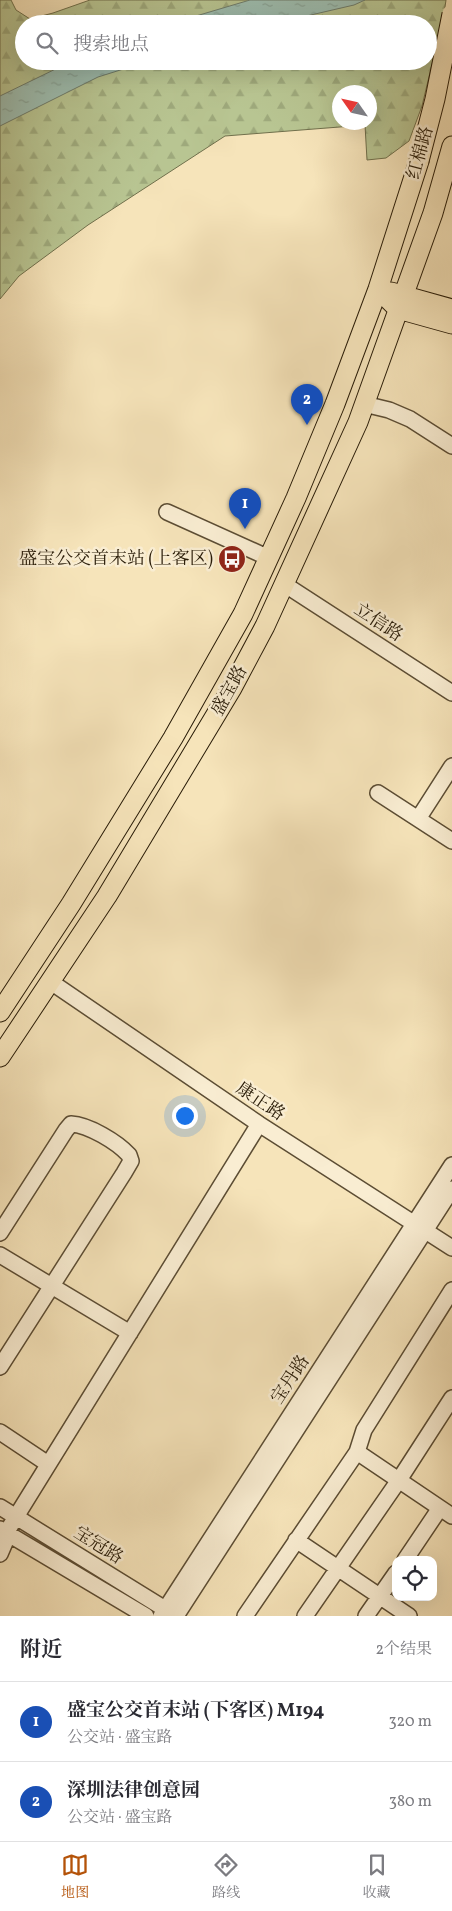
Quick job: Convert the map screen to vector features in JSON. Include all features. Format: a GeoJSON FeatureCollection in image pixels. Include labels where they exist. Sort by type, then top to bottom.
{"type":"FeatureCollection","features":[{"type":"Feature","properties":{"kind":"main road","name":"红棉路"},"geometry":{"type":"LineString","coordinates":[[378,289],[419,161],[435,100],[452,14]]}},
{"type":"Feature","properties":{"kind":"main road","name":"红棉路"},"geometry":{"type":"LineString","coordinates":[[401,302],[433,213],[452,146]]}},
{"type":"Feature","properties":{"kind":"main road"},"geometry":{"type":"LineString","coordinates":[[378,289],[401,302],[452,324]]}},
{"type":"Feature","properties":{"kind":"main road","name":"盛宝路"},"geometry":{"type":"LineString","coordinates":[[0,1012],[71,904],[173,738],[243,614],[296,498],[335,404],[378,289]]}},
{"type":"Feature","properties":{"kind":"main road"},"geometry":{"type":"LineString","coordinates":[[401,302],[452,309]]}},
{"type":"Feature","properties":{"kind":"main road","name":"盛宝路"},"geometry":{"type":"LineString","coordinates":[[0,1057],[107,896],[232,688],[265,626],[358,422],[401,302]]}},
{"type":"Feature","properties":{"kind":"street"},"geometry":{"type":"LineString","coordinates":[[364,404],[389,410],[410,419],[452,446]]}},
{"type":"Feature","properties":{"kind":"street"},"geometry":{"type":"LineString","coordinates":[[168,512],[269,558]]}},
{"type":"Feature","properties":{"kind":"street","name":"立信路"},"geometry":{"type":"LineString","coordinates":[[284,584],[452,693]]}},
{"type":"Feature","properties":{"kind":"street"},"geometry":{"type":"LineString","coordinates":[[418,819],[452,766]]}},
{"type":"Feature","properties":{"kind":"street"},"geometry":{"type":"LineString","coordinates":[[378,793],[452,841]]}},
{"type":"Feature","properties":{"kind":"street","name":"康正路"},"geometry":{"type":"LineString","coordinates":[[51,982],[259,1124],[452,1248]]}},
{"type":"Feature","properties":{"kind":"street"},"geometry":{"type":"LineString","coordinates":[[0,1233],[71,1124],[81,1124],[93,1130],[129,1155],[131,1162],[124,1174],[0,1367]]}},
{"type":"Feature","properties":{"kind":"street"},"geometry":{"type":"LineString","coordinates":[[0,1554],[6,1540],[3,1531],[15,1517],[259,1124]]}},
{"type":"Feature","properties":{"kind":"street","name":"宝丹路"},"geometry":{"type":"LineString","coordinates":[[171,1615],[420,1227],[452,1165]]}},
{"type":"Feature","properties":{"kind":"street","name":"宝丹路"},"geometry":{"type":"LineString","coordinates":[[420,1227],[452,1189]]}},
{"type":"Feature","properties":{"kind":"street"},"geometry":{"type":"LineString","coordinates":[[0,1255],[130,1333]]}},
{"type":"Feature","properties":{"kind":"street"},"geometry":{"type":"LineString","coordinates":[[245,1616],[357,1452],[364,1430],[452,1290]]}},
{"type":"Feature","properties":{"kind":"street"},"geometry":{"type":"LineString","coordinates":[[305,1616],[399,1480],[452,1398]]}},
{"type":"Feature","properties":{"kind":"street"},"geometry":{"type":"LineString","coordinates":[[0,1432],[48,1464]]}},
{"type":"Feature","properties":{"kind":"street"},"geometry":{"type":"LineString","coordinates":[[357,1452],[449,1513],[409,1556]]}},
{"type":"Feature","properties":{"kind":"street","name":"宝冠路"},"geometry":{"type":"LineString","coordinates":[[0,1507],[171,1615]]}},
{"type":"Feature","properties":{"kind":"street","name":"宝冠路"},"geometry":{"type":"LineString","coordinates":[[3,1531],[146,1616]]}},
{"type":"Feature","properties":{"kind":"street"},"geometry":{"type":"LineString","coordinates":[[296,1540],[409,1616]]}},
{"type":"Feature","properties":{"kind":"street"},"geometry":{"type":"LineString","coordinates":[[366,1616],[392,1579]]}},
{"type":"Feature","properties":{"kind":"green space"},"geometry":{"type":"Polygon","coordinates":[[[0,0],[11,0],[16,10],[24,15],[15,15],[15,70],[431,70],[422,106],[409,141],[386,158],[367,160],[365,130],[377,130],[377,85],[332,85],[332,128],[225,136],[88,225],[19,276],[0,299],[0,0]]]}},
{"type":"Feature","properties":{"kind":"green space"},"geometry":{"type":"Polygon","coordinates":[[[90,0],[446,0],[437,43],[437,15],[45,15],[90,0]]]}},
{"type":"Feature","properties":{"kind":"water"},"geometry":{"type":"Polygon","coordinates":[[[250,0],[365,0],[354,5],[311,15],[199,15],[250,0]]]}},
{"type":"Feature","properties":{"kind":"water"},"geometry":{"type":"Polygon","coordinates":[[[53,70],[120,70],[98,77],[0,126],[0,96],[53,70]]]}},
{"type":"Feature","properties":{"kind":"place","name":"深圳法律创意园"},"geometry":{"type":"Point","coordinates":[307,425]}},
{"type":"Feature","properties":{"kind":"place","name":"盛宝公交首末站 (下客区) M194"},"geometry":{"type":"Point","coordinates":[245,529]}},
{"type":"Feature","properties":{"kind":"place","name":"盛宝公交首末站 (上客区)"},"geometry":{"type":"Point","coordinates":[232,559]}}]}
